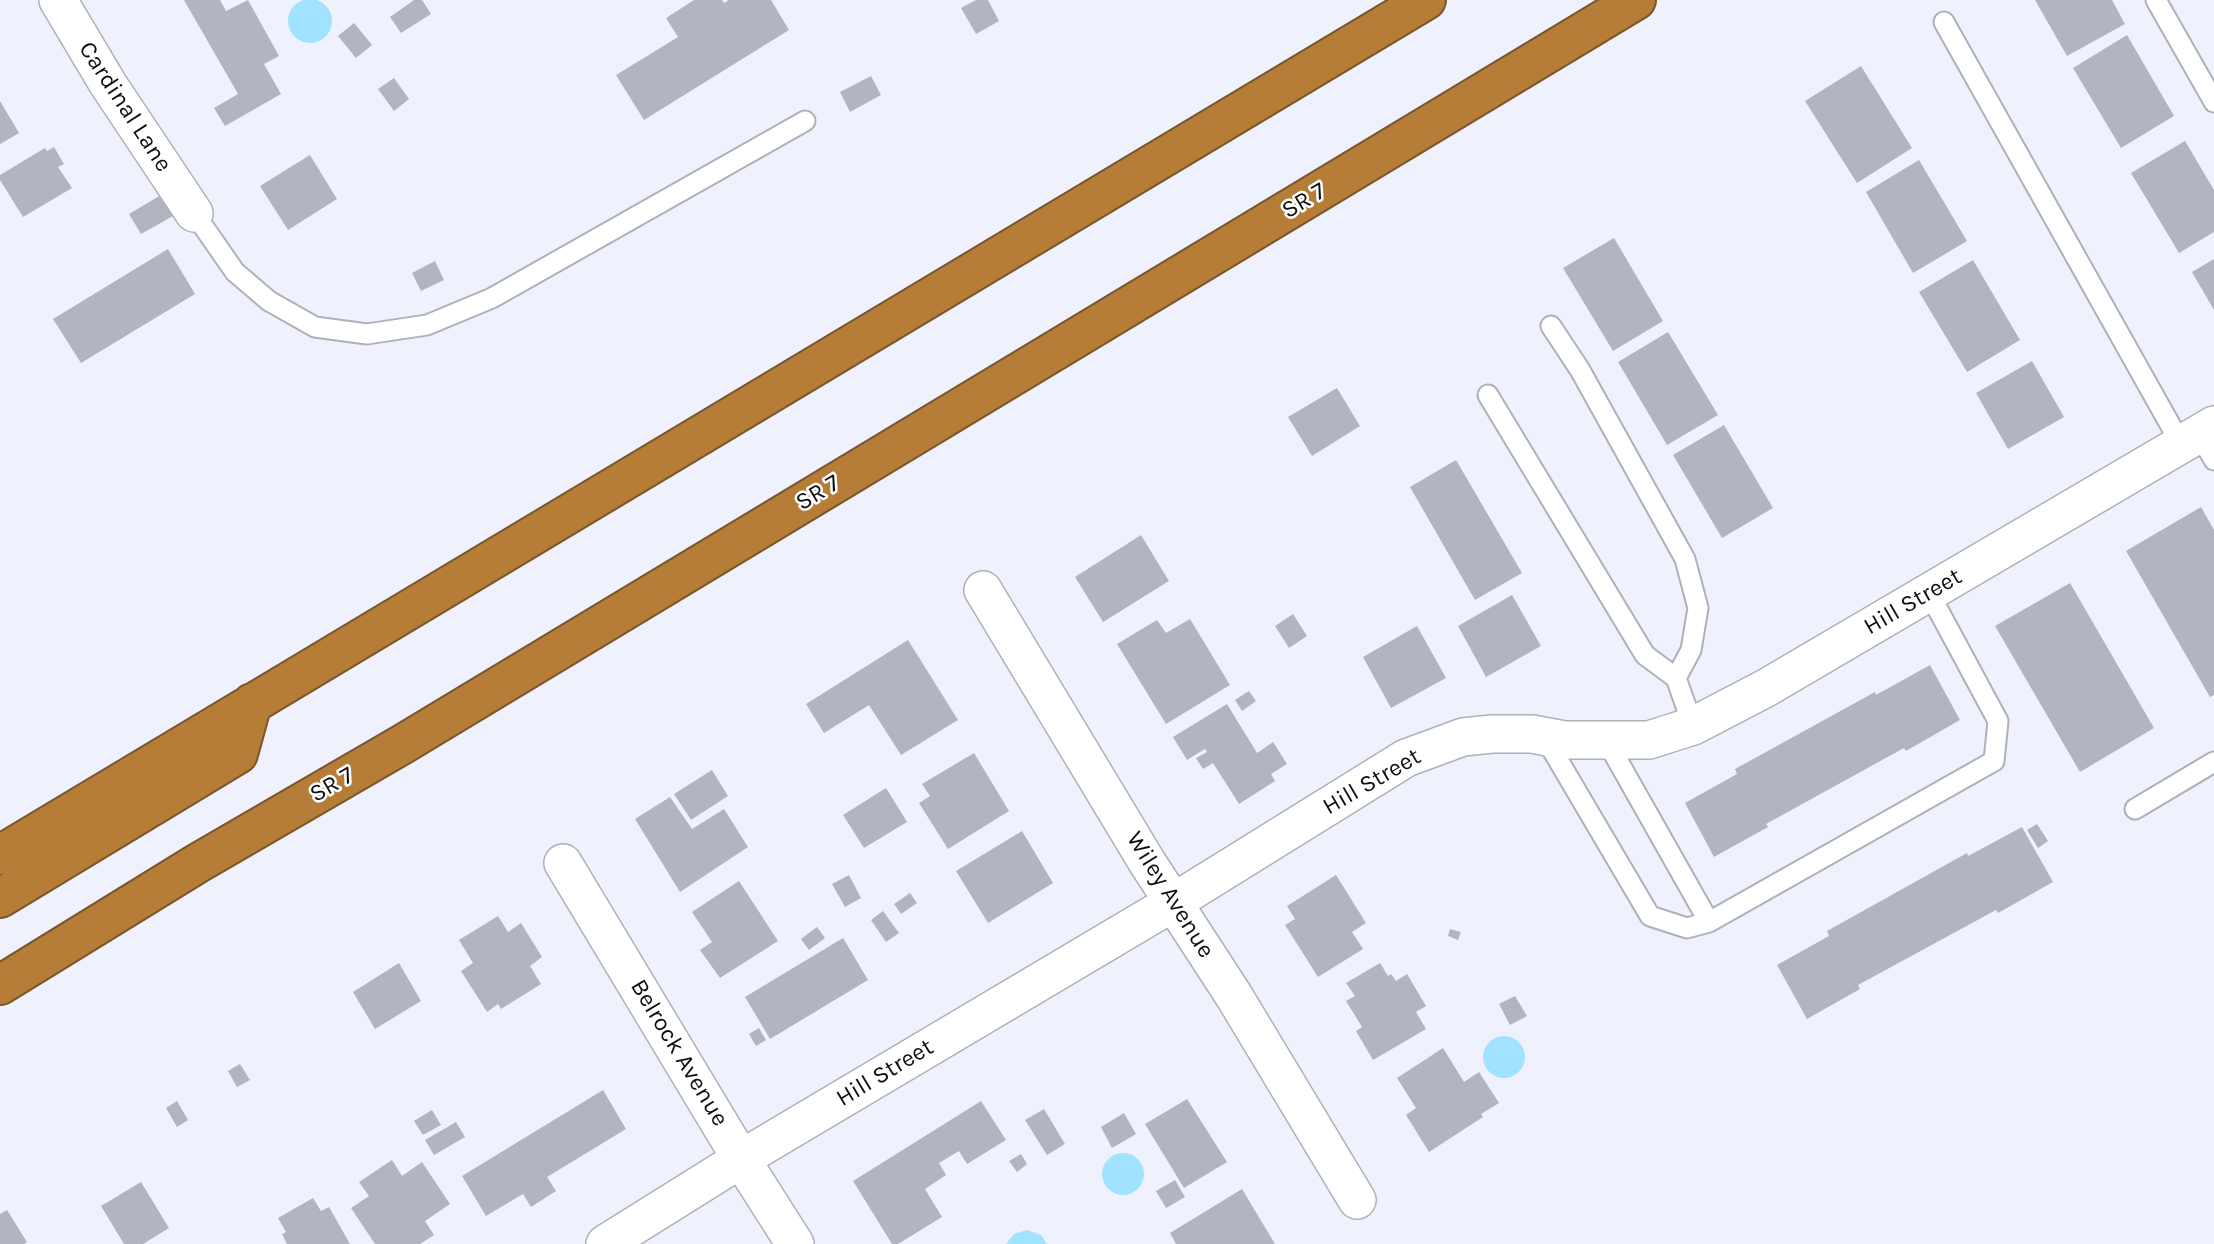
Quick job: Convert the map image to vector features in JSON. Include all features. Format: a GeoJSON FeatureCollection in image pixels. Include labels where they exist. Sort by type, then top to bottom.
{"type":"FeatureCollection","features":[{"type":"Feature","properties":{"kind":"highway"},"geometry":{"type":"LineString","coordinates":[[0,855],[1426,0]]}},
{"type":"Feature","properties":{"kind":"highway","name":"SR 7"},"geometry":{"type":"LineString","coordinates":[[0,985],[198,863],[403,744],[1636,0]]}},
{"type":"Feature","properties":{"kind":"highway"},"geometry":{"type":"LineString","coordinates":[[0,898],[238,754],[252,703]]}},
{"type":"Feature","properties":{"kind":"street","name":"Cardinal Lane"},"geometry":{"type":"LineString","coordinates":[[58,0],[108,84],[194,213]]}},
{"type":"Feature","properties":{"kind":"street","name":"Hill Street"},"geometry":{"type":"LineString","coordinates":[[605,1244],[741,1159],[1174,902],[1406,758],[1463,737],[1492,734],[1544,736],[1564,740],[1649,740],[1693,726],[1766,688],[1929,593],[2202,441]]}},
{"type":"Feature","properties":{"kind":"street","name":"Wiley Avenue"},"geometry":{"type":"LineString","coordinates":[[984,590],[1147,862],[1234,996],[1357,1200]]}},
{"type":"Feature","properties":{"kind":"street","name":"Belrock Avenue"},"geometry":{"type":"LineString","coordinates":[[563,863],[794,1244]]}},
{"type":"Feature","properties":{"kind":"lane"},"geometry":{"type":"LineString","coordinates":[[2156,0],[2214,102]]}},
{"type":"Feature","properties":{"kind":"lane"},"geometry":{"type":"LineString","coordinates":[[1944,22],[2202,441]]}},
{"type":"Feature","properties":{"kind":"lane"},"geometry":{"type":"LineString","coordinates":[[194,213],[235,272],[269,301],[315,327],[366,334],[427,325],[492,298],[805,121]]}},
{"type":"Feature","properties":{"kind":"lane"},"geometry":{"type":"LineString","coordinates":[[1551,326],[1580,370],[1685,559],[1698,608],[1691,650],[1676,678]]}},
{"type":"Feature","properties":{"kind":"lane"},"geometry":{"type":"LineString","coordinates":[[1488,395],[1645,655],[1676,678],[1693,726]]}},
{"type":"Feature","properties":{"kind":"lane"},"geometry":{"type":"LineString","coordinates":[[1544,736],[1650,916],[1687,928],[1709,922],[1994,761],[1998,721],[1929,593]]}},
{"type":"Feature","properties":{"kind":"lane"},"geometry":{"type":"LineString","coordinates":[[1606,740],[1709,922]]}},
{"type":"Feature","properties":{"kind":"lane"},"geometry":{"type":"LineString","coordinates":[[2135,809],[2214,762]]}},
{"type":"Feature","properties":{"kind":"water"},"geometry":{"type":"Polygon","coordinates":[[[310,-1],[319,0],[326,5],[331,12],[331,30],[326,37],[319,42],[310,43],[301,42],[294,37],[289,30],[288,21],[289,12],[294,5],[301,0],[310,-1]]]}},
{"type":"Feature","properties":{"kind":"water"},"geometry":{"type":"Polygon","coordinates":[[[1504,1036],[1519,1042],[1525,1057],[1519,1072],[1504,1078],[1489,1072],[1483,1057],[1489,1042],[1504,1036]]]}},
{"type":"Feature","properties":{"kind":"water"},"geometry":{"type":"Polygon","coordinates":[[[1123,1153],[1138,1159],[1144,1174],[1138,1189],[1123,1195],[1108,1189],[1102,1174],[1108,1159],[1123,1153]]]}},
{"type":"Feature","properties":{"kind":"water"},"geometry":{"type":"Polygon","coordinates":[[[1027,1230],[1041,1235],[1047,1244],[1006,1244],[1014,1234],[1027,1230]]]}},
{"type":"Feature","properties":{"kind":"building"},"geometry":{"type":"Polygon","coordinates":[[[184,0],[220,0],[226,11],[248,0],[279,56],[264,64],[281,94],[225,126],[214,108],[238,94],[184,0]]]}},
{"type":"Feature","properties":{"kind":"building"},"geometry":{"type":"Polygon","coordinates":[[[414,0],[422,0],[431,14],[401,33],[390,17],[414,0]]]}},
{"type":"Feature","properties":{"kind":"building"},"geometry":{"type":"Polygon","coordinates":[[[694,0],[722,0],[724,3],[729,0],[771,0],[789,30],[644,120],[616,75],[678,37],[666,18],[694,0]]]}},
{"type":"Feature","properties":{"kind":"building"},"geometry":{"type":"Polygon","coordinates":[[[976,0],[988,0],[999,21],[976,34],[961,8],[976,0]]]}},
{"type":"Feature","properties":{"kind":"building"},"geometry":{"type":"Polygon","coordinates":[[[2035,0],[2112,0],[2125,24],[2067,56],[2035,0]]]}},
{"type":"Feature","properties":{"kind":"building"},"geometry":{"type":"Polygon","coordinates":[[[354,23],[372,45],[356,58],[338,36],[354,23]]]}},
{"type":"Feature","properties":{"kind":"building"},"geometry":{"type":"Polygon","coordinates":[[[2127,35],[2174,116],[2121,148],[2073,68],[2127,35]]]}},
{"type":"Feature","properties":{"kind":"building"},"geometry":{"type":"Polygon","coordinates":[[[1861,66],[1912,148],[1857,183],[1805,101],[1861,66]]]}},
{"type":"Feature","properties":{"kind":"building"},"geometry":{"type":"Polygon","coordinates":[[[871,76],[881,95],[850,112],[840,92],[871,76]]]}},
{"type":"Feature","properties":{"kind":"building"},"geometry":{"type":"Polygon","coordinates":[[[394,78],[409,99],[394,111],[378,89],[394,78]]]}},
{"type":"Feature","properties":{"kind":"building"},"geometry":{"type":"Polygon","coordinates":[[[0,101],[19,133],[0,144],[0,101]]]}},
{"type":"Feature","properties":{"kind":"building"},"geometry":{"type":"Polygon","coordinates":[[[2185,141],[2214,190],[2214,232],[2179,253],[2131,173],[2185,141]]]}},
{"type":"Feature","properties":{"kind":"building"},"geometry":{"type":"Polygon","coordinates":[[[54,147],[64,164],[58,167],[72,188],[23,217],[0,180],[0,175],[45,148],[47,151],[54,147]]]}},
{"type":"Feature","properties":{"kind":"building"},"geometry":{"type":"Polygon","coordinates":[[[310,155],[337,199],[288,230],[260,186],[310,155]]]}},
{"type":"Feature","properties":{"kind":"building"},"geometry":{"type":"Polygon","coordinates":[[[1919,160],[1967,241],[1913,273],[1866,192],[1919,160]]]}},
{"type":"Feature","properties":{"kind":"building"},"geometry":{"type":"Polygon","coordinates":[[[161,195],[173,216],[141,234],[129,214],[161,195]]]}},
{"type":"Feature","properties":{"kind":"building"},"geometry":{"type":"Polygon","coordinates":[[[1614,238],[1663,321],[1613,351],[1563,268],[1614,238]]]}},
{"type":"Feature","properties":{"kind":"building"},"geometry":{"type":"Polygon","coordinates":[[[168,249],[195,294],[81,363],[53,319],[168,249]]]}},
{"type":"Feature","properties":{"kind":"building"},"geometry":{"type":"Polygon","coordinates":[[[2214,259],[2214,310],[2192,272],[2214,259]]]}},
{"type":"Feature","properties":{"kind":"building"},"geometry":{"type":"Polygon","coordinates":[[[1973,260],[2020,340],[1967,372],[1919,292],[1973,260]]]}},
{"type":"Feature","properties":{"kind":"building"},"geometry":{"type":"Polygon","coordinates":[[[435,261],[444,280],[421,291],[412,273],[435,261]]]}},
{"type":"Feature","properties":{"kind":"building"},"geometry":{"type":"Polygon","coordinates":[[[1668,332],[1718,415],[1667,445],[1618,362],[1668,332]]]}},
{"type":"Feature","properties":{"kind":"building"},"geometry":{"type":"Polygon","coordinates":[[[2032,361],[2064,417],[2008,449],[1976,393],[2032,361]]]}},
{"type":"Feature","properties":{"kind":"building"},"geometry":{"type":"Polygon","coordinates":[[[1337,388],[1360,426],[1312,456],[1288,417],[1337,388]]]}},
{"type":"Feature","properties":{"kind":"building"},"geometry":{"type":"Polygon","coordinates":[[[1724,425],[1773,508],[1722,538],[1673,455],[1724,425]]]}},
{"type":"Feature","properties":{"kind":"building"},"geometry":{"type":"Polygon","coordinates":[[[1456,460],[1522,573],[1475,600],[1410,487],[1456,460]]]}},
{"type":"Feature","properties":{"kind":"building"},"geometry":{"type":"Polygon","coordinates":[[[2201,507],[2214,530],[2214,695],[2210,697],[2126,551],[2201,507]]]}},
{"type":"Feature","properties":{"kind":"building"},"geometry":{"type":"Polygon","coordinates":[[[1141,535],[1169,581],[1103,622],[1075,577],[1141,535]]]}},
{"type":"Feature","properties":{"kind":"building"},"geometry":{"type":"Polygon","coordinates":[[[2070,583],[2154,728],[2080,772],[1995,626],[2070,583]]]}},
{"type":"Feature","properties":{"kind":"building"},"geometry":{"type":"Polygon","coordinates":[[[1512,595],[1541,646],[1486,677],[1458,626],[1512,595]]]}},
{"type":"Feature","properties":{"kind":"building"},"geometry":{"type":"Polygon","coordinates":[[[1293,614],[1307,636],[1289,648],[1275,626],[1293,614]]]}},
{"type":"Feature","properties":{"kind":"building"},"geometry":{"type":"Polygon","coordinates":[[[1190,619],[1230,685],[1166,724],[1117,644],[1157,620],[1166,633],[1190,619]]]}},
{"type":"Feature","properties":{"kind":"building"},"geometry":{"type":"Polygon","coordinates":[[[1417,626],[1446,678],[1391,708],[1363,657],[1417,626]]]}},
{"type":"Feature","properties":{"kind":"building"},"geometry":{"type":"Polygon","coordinates":[[[908,640],[958,720],[901,755],[869,705],[824,733],[806,704],[908,640]]]}},
{"type":"Feature","properties":{"kind":"building"},"geometry":{"type":"Polygon","coordinates":[[[1930,665],[1960,720],[1766,824],[1768,827],[1714,857],[1685,803],[1737,774],[1735,769],[1930,665]]]}},
{"type":"Feature","properties":{"kind":"building"},"geometry":{"type":"Polygon","coordinates":[[[1249,691],[1256,701],[1242,711],[1235,700],[1249,691]]]}},
{"type":"Feature","properties":{"kind":"building"},"geometry":{"type":"Polygon","coordinates":[[[1227,704],[1257,753],[1273,742],[1287,764],[1271,774],[1275,781],[1239,804],[1213,763],[1203,769],[1196,758],[1207,752],[1205,749],[1187,760],[1173,737],[1227,704]]]}},
{"type":"Feature","properties":{"kind":"building"},"geometry":{"type":"Polygon","coordinates":[[[974,753],[1009,811],[948,849],[919,803],[930,796],[922,784],[974,753]]]}},
{"type":"Feature","properties":{"kind":"building"},"geometry":{"type":"Polygon","coordinates":[[[712,770],[728,796],[691,820],[674,794],[712,770]]]}},
{"type":"Feature","properties":{"kind":"building"},"geometry":{"type":"Polygon","coordinates":[[[886,788],[907,822],[864,848],[843,815],[886,788]]]}},
{"type":"Feature","properties":{"kind":"building"},"geometry":{"type":"Polygon","coordinates":[[[670,797],[692,829],[724,809],[748,847],[680,892],[635,819],[670,797]]]}},
{"type":"Feature","properties":{"kind":"building"},"geometry":{"type":"Polygon","coordinates":[[[2037,824],[2048,841],[2038,848],[2027,830],[2037,824]]]}},
{"type":"Feature","properties":{"kind":"building"},"geometry":{"type":"Polygon","coordinates":[[[2022,827],[2053,882],[1858,985],[1860,989],[1807,1019],[1777,965],[1829,936],[1827,931],[1967,853],[1968,856],[2022,827]]]}},
{"type":"Feature","properties":{"kind":"building"},"geometry":{"type":"Polygon","coordinates":[[[1022,831],[1053,883],[988,923],[956,871],[1022,831]]]}},
{"type":"Feature","properties":{"kind":"building"},"geometry":{"type":"Polygon","coordinates":[[[849,875],[861,898],[845,907],[832,884],[849,875]]]}},
{"type":"Feature","properties":{"kind":"building"},"geometry":{"type":"Polygon","coordinates":[[[1336,875],[1366,923],[1352,932],[1363,949],[1318,977],[1285,925],[1295,919],[1287,906],[1336,875]]]}},
{"type":"Feature","properties":{"kind":"building"},"geometry":{"type":"Polygon","coordinates":[[[739,881],[778,941],[720,978],[700,950],[712,942],[692,912],[739,881]]]}},
{"type":"Feature","properties":{"kind":"building"},"geometry":{"type":"Polygon","coordinates":[[[910,893],[917,903],[901,914],[894,904],[910,893]]]}},
{"type":"Feature","properties":{"kind":"building"},"geometry":{"type":"Polygon","coordinates":[[[883,911],[899,933],[886,942],[871,920],[883,911]]]}},
{"type":"Feature","properties":{"kind":"building"},"geometry":{"type":"Polygon","coordinates":[[[498,916],[508,932],[521,923],[542,957],[530,966],[541,984],[501,1009],[498,1004],[487,1012],[461,971],[473,963],[459,940],[498,916]]]}},
{"type":"Feature","properties":{"kind":"building"},"geometry":{"type":"Polygon","coordinates":[[[817,927],[825,938],[809,950],[801,939],[817,927]]]}},
{"type":"Feature","properties":{"kind":"building"},"geometry":{"type":"Polygon","coordinates":[[[1450,929],[1461,932],[1458,940],[1448,936],[1450,929]]]}},
{"type":"Feature","properties":{"kind":"building"},"geometry":{"type":"Polygon","coordinates":[[[843,938],[868,980],[770,1039],[745,997],[843,938]]]}},
{"type":"Feature","properties":{"kind":"building"},"geometry":{"type":"Polygon","coordinates":[[[399,963],[421,1001],[375,1029],[353,992],[399,963]]]}},
{"type":"Feature","properties":{"kind":"building"},"geometry":{"type":"Polygon","coordinates":[[[1380,963],[1388,976],[1391,974],[1396,981],[1407,974],[1426,1006],[1416,1012],[1426,1029],[1373,1060],[1356,1031],[1362,1027],[1346,1001],[1355,996],[1346,983],[1380,963]]]}},
{"type":"Feature","properties":{"kind":"building"},"geometry":{"type":"Polygon","coordinates":[[[1515,996],[1527,1016],[1510,1025],[1499,1004],[1515,996]]]}},
{"type":"Feature","properties":{"kind":"building"},"geometry":{"type":"Polygon","coordinates":[[[759,1028],[766,1040],[756,1046],[749,1034],[759,1028]]]}},
{"type":"Feature","properties":{"kind":"building"},"geometry":{"type":"Polygon","coordinates":[[[1443,1048],[1464,1082],[1479,1072],[1499,1103],[1481,1114],[1483,1117],[1429,1152],[1406,1115],[1416,1108],[1397,1078],[1443,1048]]]}},
{"type":"Feature","properties":{"kind":"building"},"geometry":{"type":"Polygon","coordinates":[[[240,1064],[250,1080],[237,1087],[228,1071],[240,1064]]]}},
{"type":"Feature","properties":{"kind":"building"},"geometry":{"type":"Polygon","coordinates":[[[603,1090],[626,1129],[547,1177],[556,1191],[531,1207],[523,1194],[486,1216],[462,1176],[603,1090]]]}},
{"type":"Feature","properties":{"kind":"building"},"geometry":{"type":"Polygon","coordinates":[[[1187,1099],[1227,1162],[1184,1188],[1145,1124],[1187,1099]]]}},
{"type":"Feature","properties":{"kind":"building"},"geometry":{"type":"Polygon","coordinates":[[[177,1101],[188,1120],[177,1127],[166,1108],[177,1101]]]}},
{"type":"Feature","properties":{"kind":"building"},"geometry":{"type":"Polygon","coordinates":[[[981,1101],[1006,1140],[967,1164],[959,1151],[939,1163],[946,1175],[925,1189],[942,1217],[898,1244],[892,1244],[853,1181],[981,1101]]]}},
{"type":"Feature","properties":{"kind":"building"},"geometry":{"type":"Polygon","coordinates":[[[1044,1109],[1065,1144],[1047,1155],[1025,1120],[1044,1109]]]}},
{"type":"Feature","properties":{"kind":"building"},"geometry":{"type":"Polygon","coordinates":[[[432,1110],[441,1125],[423,1135],[414,1121],[432,1110]]]}},
{"type":"Feature","properties":{"kind":"building"},"geometry":{"type":"Polygon","coordinates":[[[1124,1113],[1136,1134],[1112,1148],[1101,1127],[1124,1113]]]}},
{"type":"Feature","properties":{"kind":"building"},"geometry":{"type":"Polygon","coordinates":[[[456,1122],[465,1137],[434,1155],[425,1140],[456,1122]]]}},
{"type":"Feature","properties":{"kind":"building"},"geometry":{"type":"Polygon","coordinates":[[[1021,1154],[1027,1164],[1017,1172],[1009,1161],[1021,1154]]]}},
{"type":"Feature","properties":{"kind":"building"},"geometry":{"type":"Polygon","coordinates":[[[392,1160],[402,1176],[422,1162],[450,1204],[425,1221],[434,1235],[420,1244],[375,1244],[351,1208],[369,1196],[359,1182],[392,1160]]]}},
{"type":"Feature","properties":{"kind":"building"},"geometry":{"type":"Polygon","coordinates":[[[1175,1180],[1185,1197],[1166,1208],[1156,1191],[1175,1180]]]}},
{"type":"Feature","properties":{"kind":"building"},"geometry":{"type":"Polygon","coordinates":[[[141,1182],[169,1228],[143,1244],[124,1244],[101,1206],[141,1182]]]}},
{"type":"Feature","properties":{"kind":"building"},"geometry":{"type":"Polygon","coordinates":[[[1242,1189],[1275,1244],[1176,1244],[1170,1233],[1242,1189]]]}},
{"type":"Feature","properties":{"kind":"building"},"geometry":{"type":"Polygon","coordinates":[[[313,1198],[321,1211],[329,1207],[350,1244],[287,1244],[282,1234],[286,1232],[278,1218],[313,1198]]]}},
{"type":"Feature","properties":{"kind":"building"},"geometry":{"type":"Polygon","coordinates":[[[7,1210],[27,1242],[24,1244],[0,1244],[0,1214],[7,1210]]]}}]}
